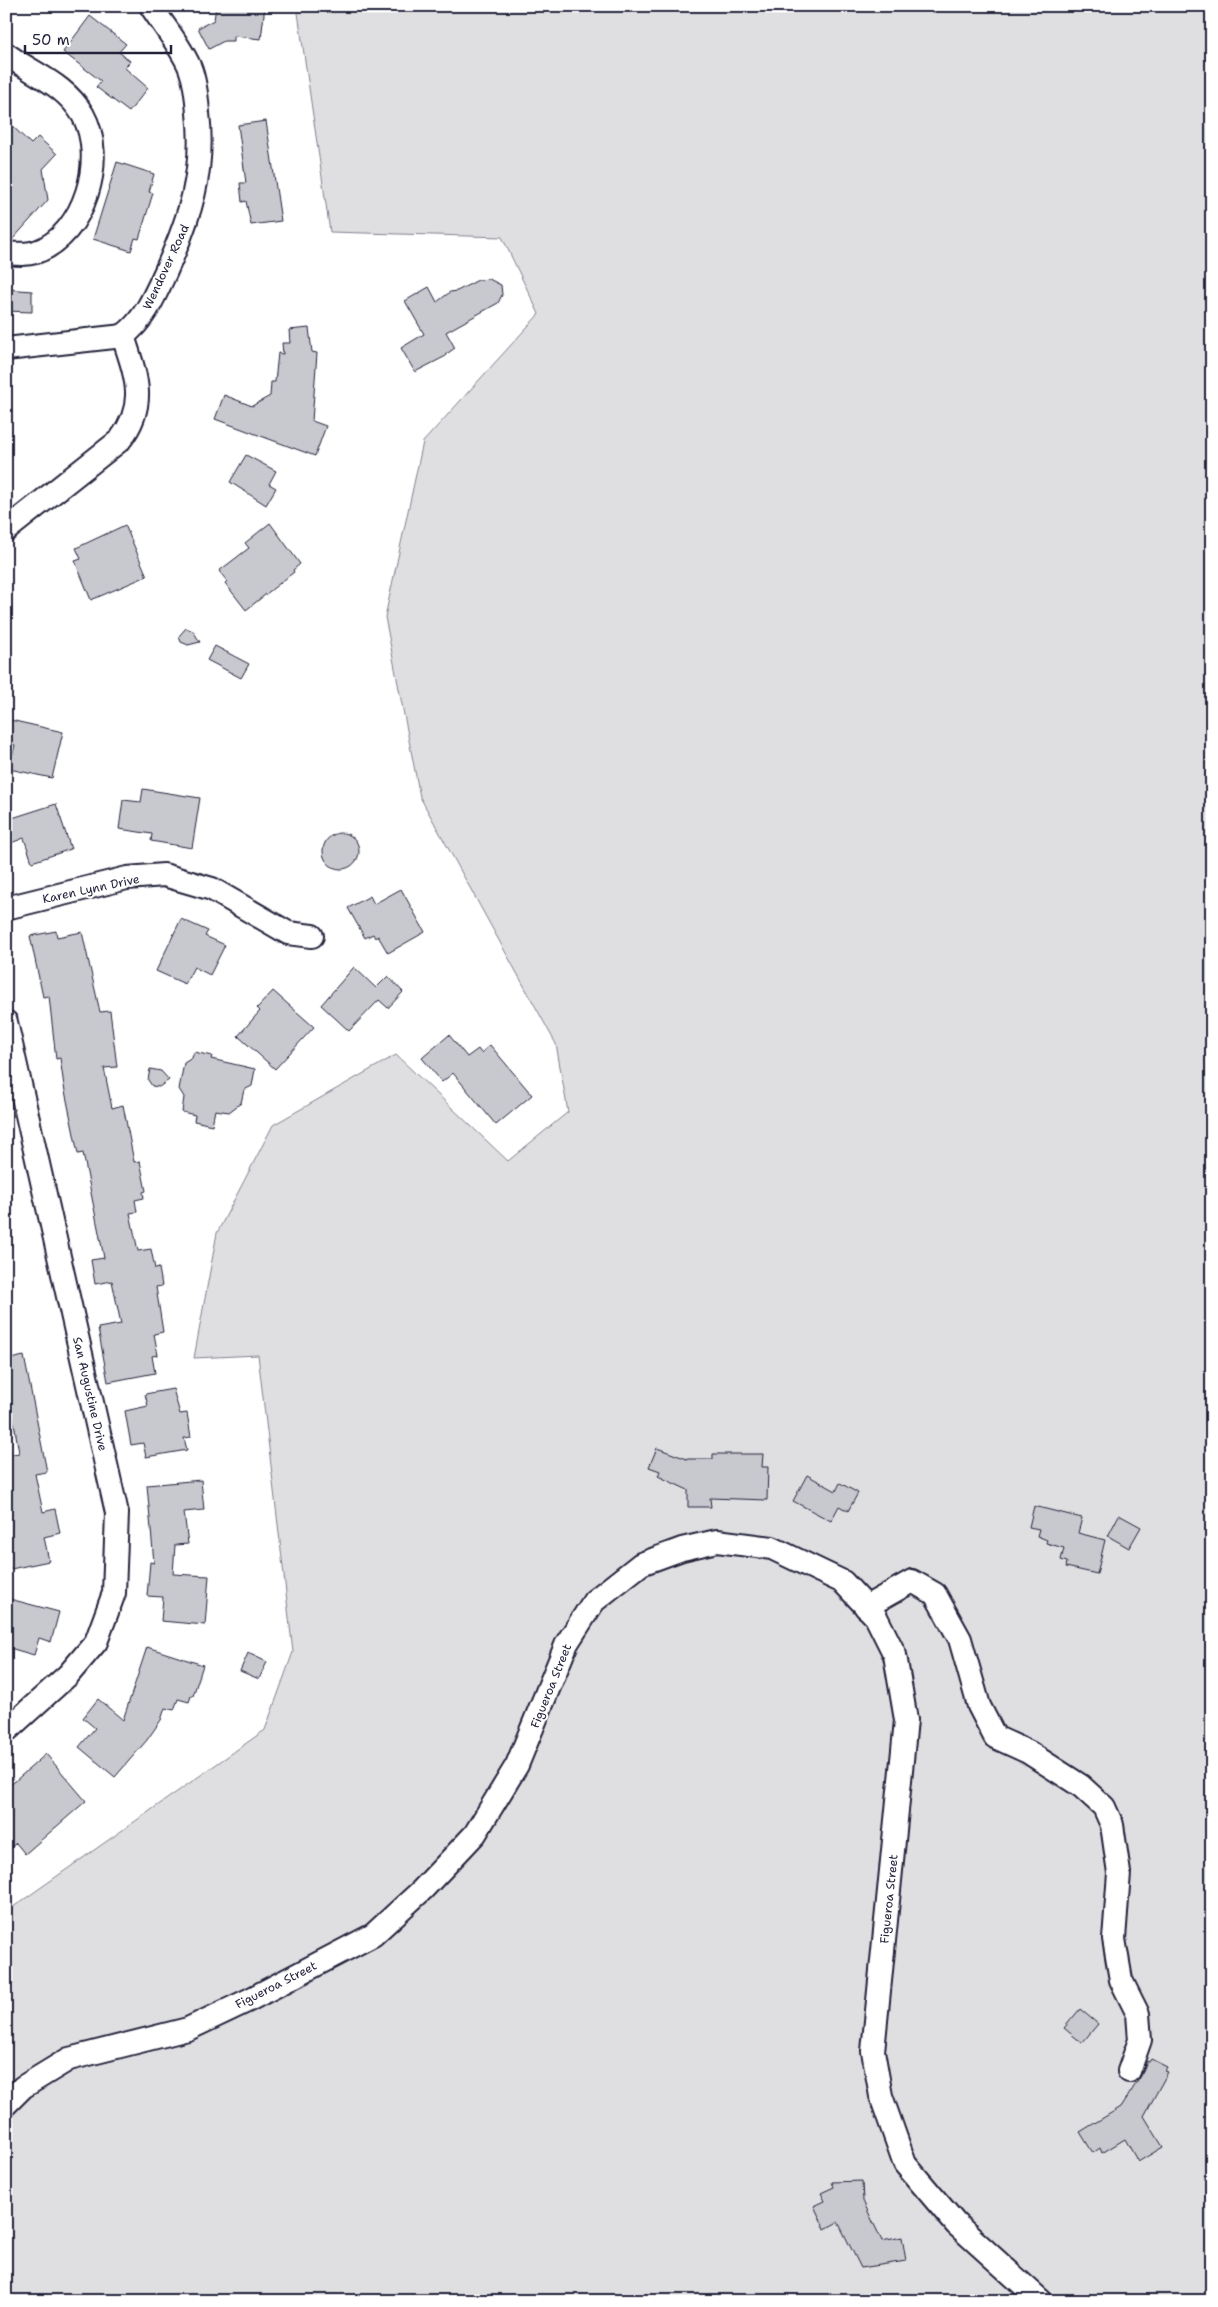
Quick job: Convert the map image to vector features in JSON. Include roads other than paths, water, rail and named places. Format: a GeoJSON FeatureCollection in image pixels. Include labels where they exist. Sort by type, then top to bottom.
{"type":"FeatureCollection","features":[{"type":"Feature","properties":{"kind":"street","name":"Wendover Road"},"geometry":{"type":"LineString","coordinates":[[123,336],[138,324],[156,294],[184,232],[194,201],[199,170],[200,129],[197,98],[190,67],[151,6]]}},
{"type":"Feature","properties":{"kind":"street"},"geometry":{"type":"LineString","coordinates":[[6,54],[42,76],[71,98],[90,131],[93,147],[93,163],[83,201],[68,228],[52,244],[37,252],[22,255],[6,253]]}},
{"type":"Feature","properties":{"kind":"street"},"geometry":{"type":"LineString","coordinates":[[6,349],[123,336],[135,373],[138,397],[136,413],[130,428],[120,440],[6,530]]}},
{"type":"Feature","properties":{"kind":"street","name":"Karen Lynn Drive"},"geometry":{"type":"LineString","coordinates":[[6,908],[128,878],[164,875],[212,889],[288,933],[312,936]]}},
{"type":"Feature","properties":{"kind":"street","name":"San Augustine Drive"},"geometry":{"type":"LineString","coordinates":[[6,1022],[117,1513],[117,1556],[114,1593],[96,1642],[68,1674],[6,1731]]}},
{"type":"Feature","properties":{"kind":"street","name":"Figueroa Street"},"geometry":{"type":"LineString","coordinates":[[6,2104],[23,2087],[69,2059],[188,2029],[372,1935],[422,1890],[475,1834],[517,1765],[567,1642],[594,1601],[641,1564],[682,1549],[717,1541],[772,1548],[843,1582],[876,1618],[895,1655],[906,1720],[873,2051],[881,2096],[905,2164],[956,2224],[1041,2301]]}},
{"type":"Feature","properties":{"kind":"street"},"geometry":{"type":"LineString","coordinates":[[866,1607],[912,1581],[935,1594],[960,1640],[979,1706],[995,1736],[1028,1752],[1081,1786],[1104,1807],[1112,1825],[1119,1873],[1114,1939],[1121,1980],[1138,2014],[1140,2040],[1129,2071]]}}]}
